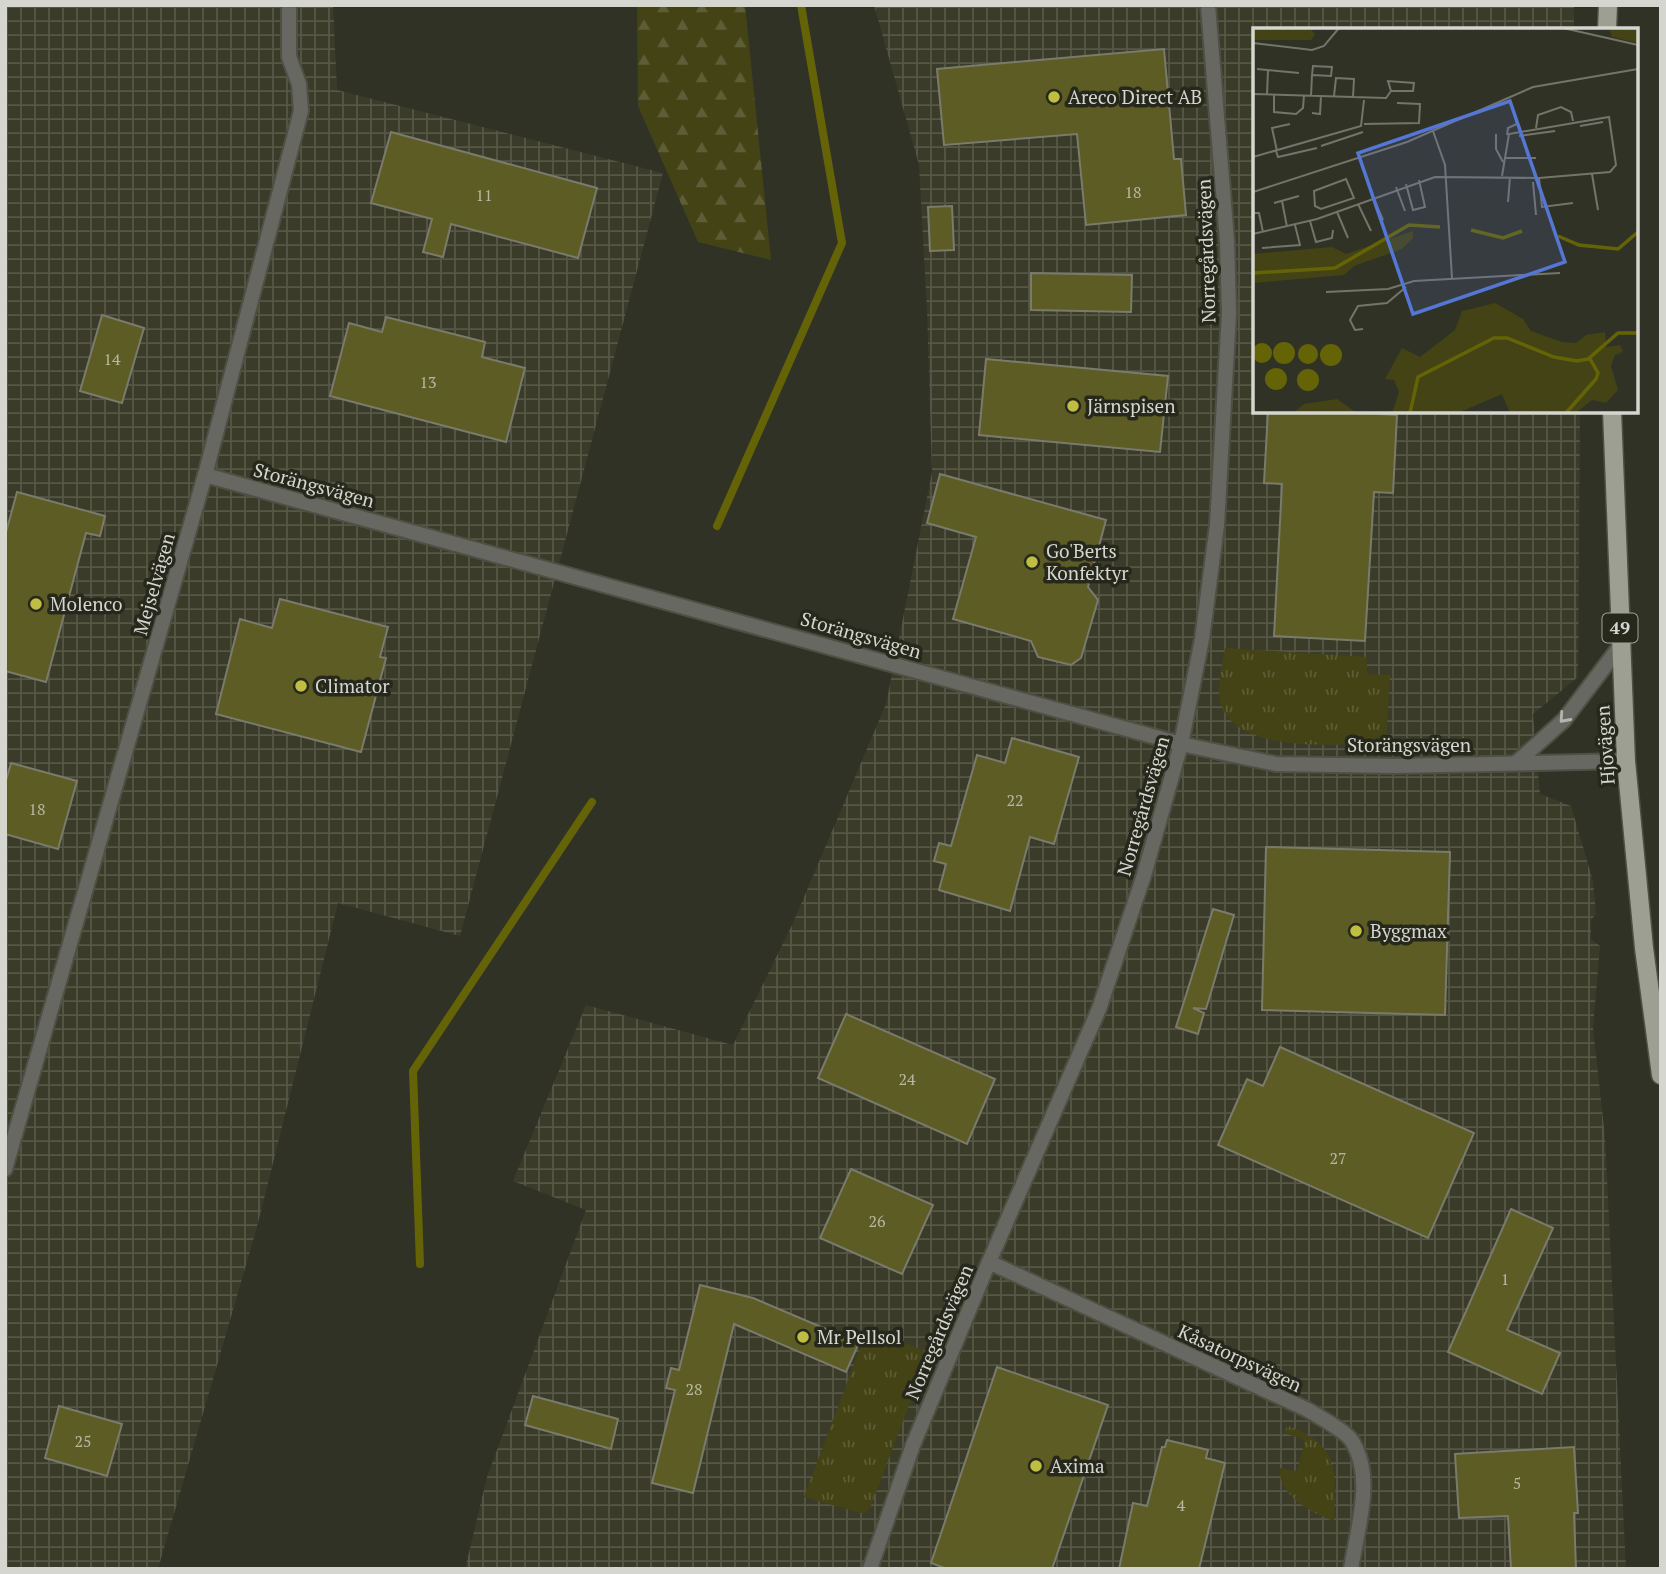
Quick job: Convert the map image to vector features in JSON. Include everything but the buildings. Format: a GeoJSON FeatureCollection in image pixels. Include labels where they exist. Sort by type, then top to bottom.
{"type":"FeatureCollection","features":[{"type":"Feature","properties":{"kind":"main road"},"geometry":{"type":"LineString","coordinates":[[1607,28],[1608,5]]}},
{"type":"Feature","properties":{"kind":"main road","name":"Hjovägen"},"geometry":{"type":"LineString","coordinates":[[1612,413],[1626,761],[1644,948],[1661,1075]]}},
{"type":"Feature","properties":{"kind":"street","name":"Mejselvägen"},"geometry":{"type":"LineString","coordinates":[[5,1169],[205,475],[301,111],[299,83],[289,57],[289,5]]}},
{"type":"Feature","properties":{"kind":"street","name":"Norregårdsvägen"},"geometry":{"type":"LineString","coordinates":[[870,1569],[913,1445],[989,1262],[1100,1009],[1144,875],[1181,744],[1202,639],[1217,525],[1228,313],[1226,216],[1208,5]]}},
{"type":"Feature","properties":{"kind":"street","name":"Storängsvägen"},"geometry":{"type":"LineString","coordinates":[[205,475],[1181,744],[1276,764],[1395,766],[1626,761]]}},
{"type":"Feature","properties":{"kind":"street"},"geometry":{"type":"LineString","coordinates":[[1516,763],[1564,720],[1621,645]]}},
{"type":"Feature","properties":{"kind":"street","name":"Kåsatorpsvägen"},"geometry":{"type":"LineString","coordinates":[[989,1262],[1308,1410],[1352,1439],[1361,1463],[1364,1487],[1351,1569]]}},
{"type":"Feature","properties":{"kind":"shaded area"},"geometry":{"type":"Polygon","coordinates":[[[5,5],[333,5],[337,90],[663,173],[460,936],[338,903],[257,1227],[158,1569],[5,1569],[5,5]]]}},
{"type":"Feature","properties":{"kind":"shaded area"},"geometry":{"type":"Polygon","coordinates":[[[874,5],[1574,5],[1574,28],[1253,28],[1253,413],[1580,413],[1578,677],[1533,714],[1540,794],[1571,806],[1593,881],[1596,914],[1591,920],[1591,939],[1600,946],[1593,1028],[1605,1137],[1626,1569],[465,1569],[487,1477],[586,1210],[513,1181],[586,1005],[733,1045],[793,923],[886,704],[932,472],[919,165],[874,5]]]}},
{"type":"Feature","properties":{"kind":"green space"},"geometry":{"type":"Polygon","coordinates":[[[637,5],[745,5],[771,260],[698,242],[638,106],[637,5]]]}},
{"type":"Feature","properties":{"kind":"green space"},"geometry":{"type":"Polygon","coordinates":[[[1225,648],[1367,657],[1367,674],[1390,675],[1386,743],[1298,744],[1253,734],[1236,725],[1224,711],[1220,697],[1225,648]]]}},
{"type":"Feature","properties":{"kind":"green space"},"geometry":{"type":"Polygon","coordinates":[[[868,1327],[929,1353],[870,1508],[864,1514],[804,1497],[868,1327]]]}},
{"type":"Feature","properties":{"kind":"green space"},"geometry":{"type":"Polygon","coordinates":[[[1287,1426],[1317,1441],[1326,1451],[1334,1474],[1334,1521],[1316,1514],[1298,1502],[1284,1487],[1280,1468],[1297,1471],[1305,1440],[1284,1433],[1287,1426]]]}},
{"type":"Feature","properties":{"kind":"waterway"},"geometry":{"type":"LineString","coordinates":[[717,526],[842,243],[801,5]]}},
{"type":"Feature","properties":{"kind":"waterway"},"geometry":{"type":"LineString","coordinates":[[420,1264],[413,1071],[592,802]]}},
{"type":"Feature","properties":{"kind":"place","name":"Areco Direct AB"},"geometry":{"type":"Point","coordinates":[1054,97]}},
{"type":"Feature","properties":{"kind":"place","name":"Järnspisen"},"geometry":{"type":"Point","coordinates":[1073,406]}},
{"type":"Feature","properties":{"kind":"place","name":"Go'Berts Konfektyr"},"geometry":{"type":"Point","coordinates":[1032,562]}},
{"type":"Feature","properties":{"kind":"place","name":"Molenco"},"geometry":{"type":"Point","coordinates":[36,604]}},
{"type":"Feature","properties":{"kind":"place","name":"Climator"},"geometry":{"type":"Point","coordinates":[301,686]}},
{"type":"Feature","properties":{"kind":"place","name":"Byggmax"},"geometry":{"type":"Point","coordinates":[1356,931]}},
{"type":"Feature","properties":{"kind":"place","name":"Mr Pellsol"},"geometry":{"type":"Point","coordinates":[803,1337]}},
{"type":"Feature","properties":{"kind":"place","name":"Axima"},"geometry":{"type":"Point","coordinates":[1036,1466]}}]}
